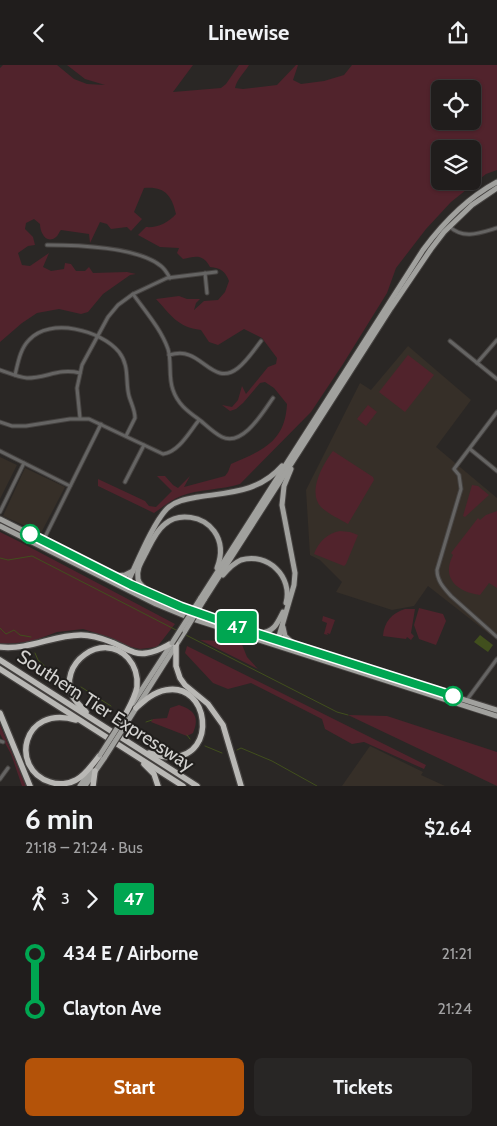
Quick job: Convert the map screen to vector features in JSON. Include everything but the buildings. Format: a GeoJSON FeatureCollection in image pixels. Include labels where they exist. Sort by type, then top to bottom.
{"type":"FeatureCollection","features":[{"type":"Feature","properties":{"kind":"highway"},"geometry":{"type":"LineString","coordinates":[[0,647],[21,647],[59,637],[81,635],[103,639],[132,652],[145,654],[174,644],[176,666],[180,678],[185,685],[208,704],[223,725],[241,786]]}},
{"type":"Feature","properties":{"kind":"highway"},"geometry":{"type":"LineString","coordinates":[[92,719],[74,697],[70,677],[72,668],[82,655],[89,651],[103,648],[115,649],[125,655],[135,670],[136,689],[126,720]]}},
{"type":"Feature","properties":{"kind":"highway","name":"Southern Tier Expressway"},"geometry":{"type":"LineString","coordinates":[[0,660],[196,786]]}},
{"type":"Feature","properties":{"kind":"highway","name":"Southern Tier Expressway"},"geometry":{"type":"LineString","coordinates":[[0,669],[183,786]]}},
{"type":"Feature","properties":{"kind":"highway"},"geometry":{"type":"LineString","coordinates":[[136,707],[150,696],[166,690],[175,690],[193,699],[203,719],[203,729],[200,737],[187,753],[171,757],[144,751]]}},
{"type":"Feature","properties":{"kind":"highway"},"geometry":{"type":"LineString","coordinates":[[0,713],[30,786]]}},
{"type":"Feature","properties":{"kind":"highway"},"geometry":{"type":"LineString","coordinates":[[88,726],[66,717],[44,720],[32,730],[28,740],[26,749],[28,762],[38,777],[45,781],[60,784],[77,780],[103,756]]}},
{"type":"Feature","properties":{"kind":"highway"},"geometry":{"type":"LineString","coordinates":[[140,758],[154,774],[158,786]]}},
{"type":"Feature","properties":{"kind":"highway"},"geometry":{"type":"LineString","coordinates":[[92,786],[95,771]]}},
{"type":"Feature","properties":{"kind":"main road"},"geometry":{"type":"LineString","coordinates":[[85,786],[423,250],[476,195],[497,182]]}},
{"type":"Feature","properties":{"kind":"main road"},"geometry":{"type":"LineString","coordinates":[[447,225],[497,188]]}},
{"type":"Feature","properties":{"kind":"main road"},"geometry":{"type":"LineString","coordinates":[[154,595],[140,583],[136,571],[160,519],[169,507],[183,500],[247,489],[257,485],[274,475],[295,455]]}},
{"type":"Feature","properties":{"kind":"main road"},"geometry":{"type":"LineString","coordinates":[[275,643],[283,627],[294,585],[295,573],[282,505],[284,487],[295,455]]}},
{"type":"Feature","properties":{"kind":"main road"},"geometry":{"type":"LineString","coordinates":[[126,589],[154,537],[164,525],[176,519],[189,517],[202,521],[209,526],[219,540],[220,558],[214,581]]}},
{"type":"Feature","properties":{"kind":"main road"},"geometry":{"type":"LineString","coordinates":[[0,519],[129,584],[205,617],[255,633],[275,643],[299,647],[465,703],[497,716]]}},
{"type":"Feature","properties":{"kind":"main road"},"geometry":{"type":"LineString","coordinates":[[0,526],[126,589],[190,618],[465,703],[497,710]]}},
{"type":"Feature","properties":{"kind":"main road"},"geometry":{"type":"LineString","coordinates":[[214,581],[238,561],[247,559],[264,561],[281,573],[287,585],[287,598],[275,643]]}},
{"type":"Feature","properties":{"kind":"main road"},"geometry":{"type":"LineString","coordinates":[[114,576],[136,571]]}},
{"type":"Feature","properties":{"kind":"main road"},"geometry":{"type":"LineString","coordinates":[[255,633],[271,631],[283,612]]}},
{"type":"Feature","properties":{"kind":"main road"},"geometry":{"type":"LineString","coordinates":[[283,627],[285,636],[299,647]]}},
{"type":"Feature","properties":{"kind":"main road"},"geometry":{"type":"LineString","coordinates":[[126,720],[136,707],[174,644]]}},
{"type":"Feature","properties":{"kind":"main road"},"geometry":{"type":"LineString","coordinates":[[80,786],[103,756]]}},
{"type":"Feature","properties":{"kind":"street"},"geometry":{"type":"LineString","coordinates":[[447,225],[460,233],[472,235],[497,228]]}},
{"type":"Feature","properties":{"kind":"street"},"geometry":{"type":"LineString","coordinates":[[47,245],[94,247],[138,256],[162,266],[170,278]]}},
{"type":"Feature","properties":{"kind":"street"},"geometry":{"type":"LineString","coordinates":[[80,418],[78,393],[80,373],[97,336],[114,309],[133,294],[155,283],[170,278],[216,272]]}},
{"type":"Feature","properties":{"kind":"street"},"geometry":{"type":"LineString","coordinates":[[205,273],[206,293]]}},
{"type":"Feature","properties":{"kind":"street"},"geometry":{"type":"LineString","coordinates":[[133,294],[163,337],[169,355],[171,386],[176,398],[181,406],[221,437],[228,439],[237,437],[249,429],[273,398]]}},
{"type":"Feature","properties":{"kind":"street"},"geometry":{"type":"LineString","coordinates":[[15,375],[25,344],[37,333],[47,329],[62,328],[82,331],[97,336],[119,352],[127,369],[128,390],[136,418],[126,436]]}},
{"type":"Feature","properties":{"kind":"street"},"geometry":{"type":"LineString","coordinates":[[169,355],[181,353],[190,355],[212,371],[221,374],[239,367],[261,341]]}},
{"type":"Feature","properties":{"kind":"street"},"geometry":{"type":"LineString","coordinates":[[450,341],[497,379]]}},
{"type":"Feature","properties":{"kind":"street"},"geometry":{"type":"LineString","coordinates":[[477,363],[496,342]]}},
{"type":"Feature","properties":{"kind":"street"},"geometry":{"type":"LineString","coordinates":[[0,370],[29,378],[56,372],[80,373]]}},
{"type":"Feature","properties":{"kind":"street"},"geometry":{"type":"LineString","coordinates":[[497,412],[454,469],[459,475],[461,489],[437,576],[444,589],[497,637]]}},
{"type":"Feature","properties":{"kind":"street"},"geometry":{"type":"LineString","coordinates":[[0,422],[12,426],[26,427],[80,418],[89,419],[166,454],[173,451],[180,444],[199,420]]}},
{"type":"Feature","properties":{"kind":"street"},"geometry":{"type":"LineString","coordinates":[[41,546],[101,424]]}},
{"type":"Feature","properties":{"kind":"street"},"geometry":{"type":"LineString","coordinates":[[125,483],[144,445]]}},
{"type":"Feature","properties":{"kind":"street"},"geometry":{"type":"LineString","coordinates":[[470,449],[497,471]]}},
{"type":"Feature","properties":{"kind":"street"},"geometry":{"type":"LineString","coordinates":[[0,451],[70,486]]}},
{"type":"Feature","properties":{"kind":"street"},"geometry":{"type":"LineString","coordinates":[[0,512],[24,463]]}},
{"type":"Feature","properties":{"kind":"street"},"geometry":{"type":"LineString","coordinates":[[465,703],[497,659]]}},
{"type":"Feature","properties":{"kind":"street"},"geometry":{"type":"LineString","coordinates":[[0,779],[8,768]]}},
{"type":"Feature","properties":{"kind":"shaded area"},"geometry":{"type":"Polygon","coordinates":[[[3,65],[57,65],[74,79],[87,84],[105,85],[85,79],[67,65],[193,65],[173,92],[221,88],[239,65],[249,65],[235,88],[243,89],[277,85],[296,65],[298,65],[293,80],[301,84],[324,81],[344,75],[352,65],[497,65],[497,170],[481,178],[481,140],[431,140],[431,190],[466,190],[451,202],[426,229],[396,268],[387,293],[311,412],[240,484],[181,496],[154,513],[98,486],[98,479],[145,501],[149,506],[156,507],[172,491],[157,476],[165,476],[178,488],[190,476],[184,487],[225,476],[231,464],[253,454],[270,443],[277,436],[285,417],[287,404],[274,388],[265,382],[260,383],[236,409],[230,411],[222,405],[232,407],[238,400],[242,386],[246,394],[268,367],[276,364],[277,358],[262,338],[244,329],[218,345],[209,342],[201,330],[180,323],[156,299],[179,296],[187,299],[200,299],[196,303],[194,310],[204,301],[218,300],[225,292],[229,281],[222,271],[210,267],[202,258],[183,259],[177,253],[179,248],[160,247],[138,235],[146,227],[162,224],[176,214],[172,202],[162,190],[144,188],[134,212],[142,219],[131,231],[127,227],[111,229],[107,224],[100,222],[90,243],[89,234],[61,230],[57,236],[47,239],[41,231],[40,224],[34,219],[26,223],[25,229],[33,237],[35,245],[28,246],[18,253],[22,265],[30,266],[49,253],[43,267],[51,271],[64,269],[65,263],[71,264],[76,271],[85,271],[89,267],[93,273],[127,272],[136,274],[130,275],[103,294],[88,312],[81,314],[59,309],[37,313],[0,342],[0,68],[3,65]]]}},
{"type":"Feature","properties":{"kind":"shaded area"},"geometry":{"type":"Polygon","coordinates":[[[408,346],[471,400],[436,447],[497,498],[497,640],[428,586],[414,606],[392,610],[336,592],[342,582],[320,560],[310,555],[306,490],[360,383],[371,390],[408,346]]]}},
{"type":"Feature","properties":{"kind":"shaded area"},"geometry":{"type":"Polygon","coordinates":[[[408,355],[434,375],[405,412],[379,392],[408,355]]]}},
{"type":"Feature","properties":{"kind":"shaded area"},"geometry":{"type":"Polygon","coordinates":[[[368,405],[377,412],[366,426],[357,419],[368,405]]]}},
{"type":"Feature","properties":{"kind":"shaded area"},"geometry":{"type":"Polygon","coordinates":[[[333,451],[373,477],[374,480],[348,524],[321,507],[317,501],[316,486],[318,478],[333,451]]]}},
{"type":"Feature","properties":{"kind":"shaded area"},"geometry":{"type":"Polygon","coordinates":[[[0,457],[17,465],[0,499],[0,457]]]}},
{"type":"Feature","properties":{"kind":"shaded area"},"geometry":{"type":"Polygon","coordinates":[[[25,468],[65,487],[41,533],[3,516],[25,468]]]}},
{"type":"Feature","properties":{"kind":"shaded area"},"geometry":{"type":"Polygon","coordinates":[[[472,485],[478,486],[489,495],[465,517],[463,516],[472,485]]]}},
{"type":"Feature","properties":{"kind":"shaded area"},"geometry":{"type":"Polygon","coordinates":[[[497,511],[497,588],[489,583],[480,595],[464,591],[453,583],[450,577],[450,563],[453,555],[451,553],[478,518],[480,520],[486,515],[497,511]]]}},
{"type":"Feature","properties":{"kind":"shaded area"},"geometry":{"type":"Polygon","coordinates":[[[340,531],[358,535],[344,566],[314,554],[324,539],[340,531]]]}},
{"type":"Feature","properties":{"kind":"shaded area"},"geometry":{"type":"Polygon","coordinates":[[[0,532],[175,624],[157,647],[140,649],[83,629],[57,632],[30,642],[0,644],[0,532]]]}},
{"type":"Feature","properties":{"kind":"shaded area"},"geometry":{"type":"Polygon","coordinates":[[[419,608],[443,614],[446,621],[436,645],[419,639],[414,625],[419,608]]]}},
{"type":"Feature","properties":{"kind":"shaded area"},"geometry":{"type":"Polygon","coordinates":[[[405,609],[415,609],[411,633],[414,636],[411,640],[407,637],[406,639],[383,636],[385,626],[390,619],[396,613],[405,609]]]}},
{"type":"Feature","properties":{"kind":"shaded area"},"geometry":{"type":"Polygon","coordinates":[[[323,616],[335,620],[330,634],[327,633],[328,635],[324,634],[327,623],[322,621],[323,616]]]}},
{"type":"Feature","properties":{"kind":"shaded area"},"geometry":{"type":"Polygon","coordinates":[[[480,635],[493,645],[488,652],[474,642],[480,635]]]}},
{"type":"Feature","properties":{"kind":"shaded area"},"geometry":{"type":"Polygon","coordinates":[[[200,640],[241,642],[247,657],[258,669],[200,640]]]}},
{"type":"Feature","properties":{"kind":"shaded area"},"geometry":{"type":"Polygon","coordinates":[[[187,646],[426,765],[424,769],[364,742],[352,744],[325,729],[322,719],[251,683],[228,689],[213,683],[185,653],[187,646]]]}},
{"type":"Feature","properties":{"kind":"shaded area"},"geometry":{"type":"Polygon","coordinates":[[[179,705],[192,712],[196,718],[193,733],[187,736],[151,722],[153,719],[167,718],[170,708],[179,705]]]}},
{"type":"Feature","properties":{"kind":"shaded area"},"geometry":{"type":"Polygon","coordinates":[[[348,715],[387,716],[497,752],[497,786],[348,715]]]}},
{"type":"Feature","properties":{"kind":"shaded area"},"geometry":{"type":"Polygon","coordinates":[[[0,725],[26,786],[22,786],[11,754],[0,734],[0,725]]]}},
{"type":"Feature","properties":{"kind":"shaded area"},"geometry":{"type":"Polygon","coordinates":[[[370,746],[423,772],[421,775],[445,786],[342,786],[370,746]]]}},
{"type":"Feature","properties":{"kind":"waterway"},"geometry":{"type":"LineString","coordinates":[[0,558],[8,560],[32,556],[178,631]]}},
{"type":"Feature","properties":{"kind":"waterway"},"geometry":{"type":"LineString","coordinates":[[0,628],[6,634],[14,630],[20,635],[31,637]]}},
{"type":"Feature","properties":{"kind":"waterway"},"geometry":{"type":"LineString","coordinates":[[184,634],[337,712],[348,715]]}},
{"type":"Feature","properties":{"kind":"waterway"},"geometry":{"type":"LineString","coordinates":[[35,653],[38,660],[56,676]]}},
{"type":"Feature","properties":{"kind":"waterway"},"geometry":{"type":"LineString","coordinates":[[81,687],[111,706]]}},
{"type":"Feature","properties":{"kind":"waterway"},"geometry":{"type":"LineString","coordinates":[[146,722],[152,720]]}},
{"type":"Feature","properties":{"kind":"waterway"},"geometry":{"type":"LineString","coordinates":[[187,735],[190,739]]}},
{"type":"Feature","properties":{"kind":"waterway"},"geometry":{"type":"LineString","coordinates":[[205,746],[222,753]]}},
{"type":"Feature","properties":{"kind":"waterway"},"geometry":{"type":"LineString","coordinates":[[237,750],[241,748],[272,761],[317,786]]}},
{"type":"Feature","properties":{"kind":"bus line","name":"47"},"geometry":{"type":"LineString","coordinates":[[30,534],[131,585],[205,617],[453,696]]}}]}
